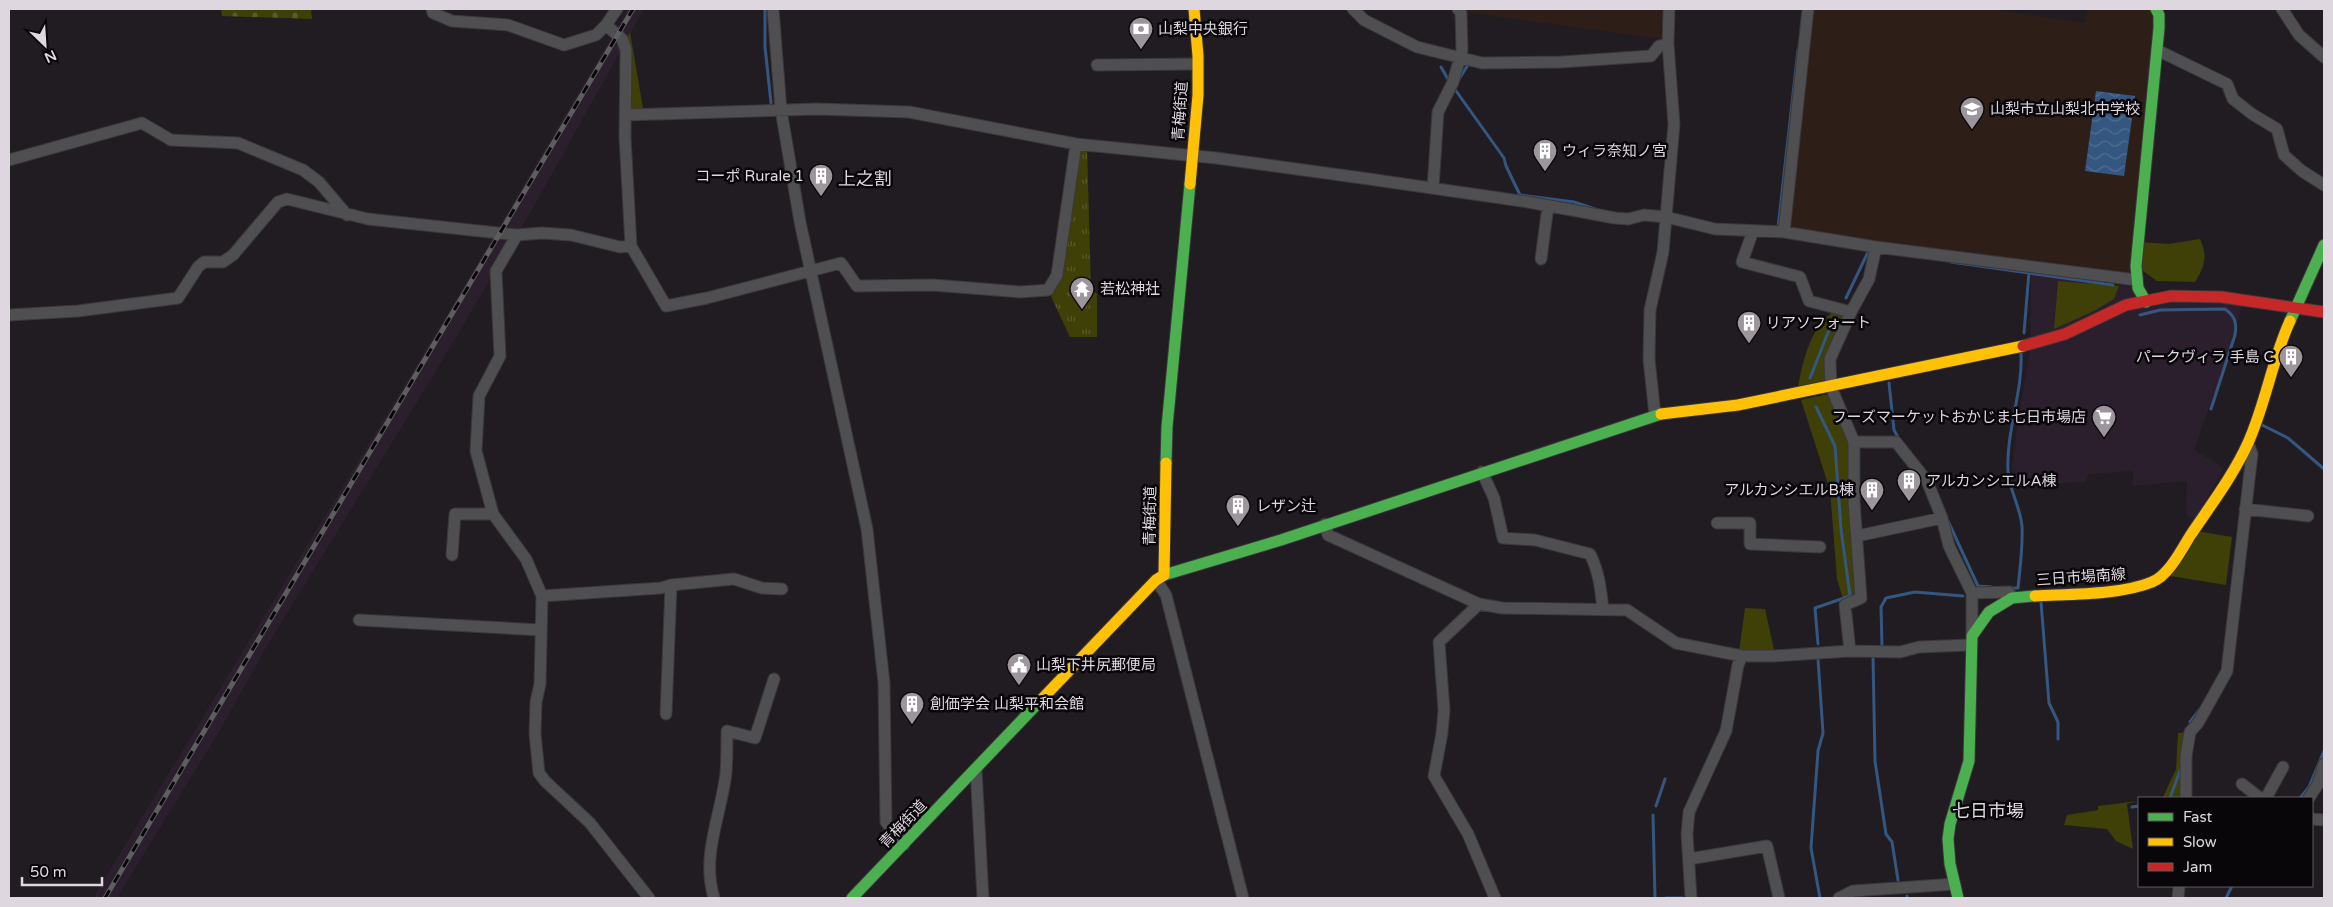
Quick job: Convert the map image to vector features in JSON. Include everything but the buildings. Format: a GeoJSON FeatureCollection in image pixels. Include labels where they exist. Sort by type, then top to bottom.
{"type":"FeatureCollection","features":[{"type":"Feature","properties":{"kind":"main road","name":"青梅街道"},"geometry":{"type":"LineString","coordinates":[[852,898],[1160,578],[1167,427],[1198,95],[1194,9]]}},
{"type":"Feature","properties":{"kind":"main road"},"geometry":{"type":"LineString","coordinates":[[2146,302],[2137,280],[2136,266],[2157,50],[2159,15],[2156,9]]}},
{"type":"Feature","properties":{"kind":"main road","name":"三日市場南線"},"geometry":{"type":"LineString","coordinates":[[1971,640],[1989,612],[2012,598],[2131,589],[2153,582],[2160,577],[2182,549],[2230,476],[2248,443],[2269,388],[2280,343],[2324,245]]}},
{"type":"Feature","properties":{"kind":"main road"},"geometry":{"type":"LineString","coordinates":[[1160,578],[1655,414],[1738,405],[2032,344],[2065,334],[2126,305],[2189,295],[2296,306],[2324,312]]}},
{"type":"Feature","properties":{"kind":"main road"},"geometry":{"type":"LineString","coordinates":[[1958,898],[1948,839],[1950,824],[1969,761],[1971,640]]}},
{"type":"Feature","properties":{"kind":"street"},"geometry":{"type":"LineString","coordinates":[[432,9],[433,13],[452,21],[508,25],[564,45],[596,35],[617,9]]}},
{"type":"Feature","properties":{"kind":"street"},"geometry":{"type":"LineString","coordinates":[[773,9],[781,110],[809,270],[867,529],[884,683],[886,822],[904,845]]}},
{"type":"Feature","properties":{"kind":"street"},"geometry":{"type":"LineString","coordinates":[[1353,9],[1364,20],[1417,47],[1482,63],[1561,62],[1651,56],[1659,46],[1668,44]]}},
{"type":"Feature","properties":{"kind":"street"},"geometry":{"type":"LineString","coordinates":[[1433,188],[1438,112],[1465,60],[1462,50],[1461,13],[1458,9]]}},
{"type":"Feature","properties":{"kind":"street"},"geometry":{"type":"LineString","coordinates":[[1655,414],[1649,359],[1650,310],[1662,252],[1674,124],[1668,44],[1669,9]]}},
{"type":"Feature","properties":{"kind":"street"},"geometry":{"type":"LineString","coordinates":[[1784,232],[1808,9]]}},
{"type":"Feature","properties":{"kind":"street"},"geometry":{"type":"LineString","coordinates":[[2282,9],[2299,35],[2324,57]]}},
{"type":"Feature","properties":{"kind":"street"},"geometry":{"type":"LineString","coordinates":[[606,25],[622,39],[626,50],[625,114],[631,246],[666,306],[706,298],[841,263],[857,286],[933,285],[1020,292],[1048,290],[1056,275],[1076,144]]}},
{"type":"Feature","properties":{"kind":"street"},"geometry":{"type":"LineString","coordinates":[[2157,50],[2227,84],[2233,99],[2252,114],[2277,128],[2284,155],[2302,171],[2324,185]]}},
{"type":"Feature","properties":{"kind":"street"},"geometry":{"type":"LineString","coordinates":[[1097,65],[1198,64]]}},
{"type":"Feature","properties":{"kind":"street"},"geometry":{"type":"LineString","coordinates":[[625,114],[832,109],[909,112],[1076,144],[1192,155],[1433,188],[1615,218],[1628,219],[1644,215],[1666,217],[1715,229],[1784,232],[1876,247],[2137,280]]}},
{"type":"Feature","properties":{"kind":"street"},"geometry":{"type":"LineString","coordinates":[[9,160],[127,125],[142,123],[171,140],[238,143],[303,170],[319,182],[347,215]]}},
{"type":"Feature","properties":{"kind":"street"},"geometry":{"type":"LineString","coordinates":[[9,315],[78,311],[178,298],[198,267],[204,262],[223,262],[233,255],[278,202],[287,199],[347,215],[517,235],[542,233],[570,235],[620,247],[631,246]]}},
{"type":"Feature","properties":{"kind":"street"},"geometry":{"type":"LineString","coordinates":[[1541,259],[1548,206]]}},
{"type":"Feature","properties":{"kind":"street"},"geometry":{"type":"LineString","coordinates":[[1753,231],[1742,262],[1800,278],[1809,301],[1851,312]]}},
{"type":"Feature","properties":{"kind":"street"},"geometry":{"type":"LineString","coordinates":[[517,235],[496,271],[500,356],[479,396],[476,451],[493,514],[526,558],[542,596],[540,684],[536,702],[535,734],[539,773],[545,782],[590,823],[649,898]]}},
{"type":"Feature","properties":{"kind":"street"},"geometry":{"type":"LineString","coordinates":[[1850,652],[1845,605],[1861,598],[1854,500],[1854,442],[1831,387],[1830,359],[1851,312],[1869,279],[1876,247]]}},
{"type":"Feature","properties":{"kind":"street"},"geometry":{"type":"LineString","coordinates":[[1324,524],[1328,535],[1349,546],[1479,604],[1502,608],[1626,610],[1676,642],[1742,656],[1900,652],[1919,647],[1971,640],[1972,593],[1949,546],[1942,518],[1926,481],[1896,442],[1854,442]]}},
{"type":"Feature","properties":{"kind":"street"},"geometry":{"type":"LineString","coordinates":[[2186,797],[2186,756],[2190,732],[2198,723],[2227,671],[2252,454],[2248,443]]}},
{"type":"Feature","properties":{"kind":"street"},"geometry":{"type":"LineString","coordinates":[[1482,472],[1494,498],[1503,538],[1535,540],[1590,554],[1596,565],[1601,585],[1603,610]]}},
{"type":"Feature","properties":{"kind":"street"},"geometry":{"type":"LineString","coordinates":[[2245,509],[2308,516]]}},
{"type":"Feature","properties":{"kind":"street"},"geometry":{"type":"LineString","coordinates":[[452,555],[455,514],[493,514]]}},
{"type":"Feature","properties":{"kind":"street"},"geometry":{"type":"LineString","coordinates":[[1857,536],[1942,518]]}},
{"type":"Feature","properties":{"kind":"street"},"geometry":{"type":"LineString","coordinates":[[1717,523],[1750,523],[1750,544],[1820,547]]}},
{"type":"Feature","properties":{"kind":"street"},"geometry":{"type":"LineString","coordinates":[[1160,578],[1166,595],[1243,898]]}},
{"type":"Feature","properties":{"kind":"street"},"geometry":{"type":"LineString","coordinates":[[542,596],[661,588],[671,585],[734,579],[762,588],[782,589]]}},
{"type":"Feature","properties":{"kind":"street"},"geometry":{"type":"LineString","coordinates":[[666,714],[671,585]]}},
{"type":"Feature","properties":{"kind":"street"},"geometry":{"type":"LineString","coordinates":[[1972,593],[2009,592],[2012,598]]}},
{"type":"Feature","properties":{"kind":"street"},"geometry":{"type":"LineString","coordinates":[[1479,604],[1439,642],[1444,710],[1434,776],[1468,834],[1494,898]]}},
{"type":"Feature","properties":{"kind":"street"},"geometry":{"type":"LineString","coordinates":[[359,620],[540,630]]}},
{"type":"Feature","properties":{"kind":"street"},"geometry":{"type":"LineString","coordinates":[[1692,898],[1687,834],[1689,812],[1726,731],[1738,665],[1742,656]]}},
{"type":"Feature","properties":{"kind":"street"},"geometry":{"type":"LineString","coordinates":[[714,898],[709,883],[708,863],[726,774],[727,731],[755,738],[774,679]]}},
{"type":"Feature","properties":{"kind":"street"},"geometry":{"type":"LineString","coordinates":[[2310,797],[2318,784],[2324,764]]}},
{"type":"Feature","properties":{"kind":"street"},"geometry":{"type":"LineString","coordinates":[[2267,797],[2283,767]]}},
{"type":"Feature","properties":{"kind":"street"},"geometry":{"type":"LineString","coordinates":[[976,769],[984,898]]}},
{"type":"Feature","properties":{"kind":"street"},"geometry":{"type":"LineString","coordinates":[[2242,784],[2259,797]]}},
{"type":"Feature","properties":{"kind":"street"},"geometry":{"type":"LineString","coordinates":[[1689,859],[1767,846],[1779,898]]}},
{"type":"Feature","properties":{"kind":"street"},"geometry":{"type":"LineString","coordinates":[[1839,898],[1852,891],[1955,884]]}},
{"type":"Feature","properties":{"kind":"shaded area"},"geometry":{"type":"Polygon","coordinates":[[[628,9],[644,9],[533,208],[433,376],[267,646],[223,725],[117,898],[93,898],[439,328],[628,9]]]}},
{"type":"Feature","properties":{"kind":"shaded area"},"geometry":{"type":"Polygon","coordinates":[[[1463,9],[1662,9],[1661,39],[1465,12],[1463,9]]]}},
{"type":"Feature","properties":{"kind":"shaded area","name":"山梨市立山梨北中学校"},"geometry":{"type":"Polygon","coordinates":[[[1808,9],[1989,9],[2085,23],[2088,9],[2156,9],[2137,280],[1784,232],[1808,9]]]}},
{"type":"Feature","properties":{"kind":"shaded area"},"geometry":{"type":"Polygon","coordinates":[[[2031,273],[2138,288],[2146,302],[2243,300],[2235,335],[2194,450],[2224,467],[2196,521],[2186,515],[2187,481],[2133,486],[2133,471],[2089,474],[2086,482],[2015,485],[2012,467],[2030,350],[2031,273]]]}},
{"type":"Feature","properties":{"kind":"green space"},"geometry":{"type":"Polygon","coordinates":[[[221,9],[311,9],[312,19],[222,16],[221,9]]]}},
{"type":"Feature","properties":{"kind":"green space"},"geometry":{"type":"Polygon","coordinates":[[[630,32],[644,114],[625,115],[623,44],[630,32]]]}},
{"type":"Feature","properties":{"kind":"green space"},"geometry":{"type":"Polygon","coordinates":[[[1076,144],[1087,145],[1091,289],[1097,294],[1097,337],[1070,337],[1048,290],[1057,275],[1076,144]]]}},
{"type":"Feature","properties":{"kind":"green space"},"geometry":{"type":"Polygon","coordinates":[[[2200,239],[2205,256],[2201,271],[2195,282],[2157,281],[2136,266],[2139,242],[2169,244],[2200,239]]]}},
{"type":"Feature","properties":{"kind":"green space"},"geometry":{"type":"Polygon","coordinates":[[[2058,281],[2119,286],[2114,299],[2094,311],[2054,329],[2058,281]]]}},
{"type":"Feature","properties":{"kind":"green space"},"geometry":{"type":"Polygon","coordinates":[[[1836,310],[1851,312],[1830,359],[1824,383],[1798,387],[1806,355],[1814,334],[1827,317],[1836,310]]]}},
{"type":"Feature","properties":{"kind":"green space"},"geometry":{"type":"Polygon","coordinates":[[[1833,393],[1847,427],[1861,598],[1845,605],[1837,579],[1830,490],[1801,400],[1833,393]]]}},
{"type":"Feature","properties":{"kind":"green space"},"geometry":{"type":"Polygon","coordinates":[[[2196,531],[2232,537],[2226,585],[2164,575],[2196,531]]]}},
{"type":"Feature","properties":{"kind":"green space"},"geometry":{"type":"Polygon","coordinates":[[[1745,608],[1765,609],[1775,654],[1739,652],[1745,608]]]}},
{"type":"Feature","properties":{"kind":"green space"},"geometry":{"type":"Polygon","coordinates":[[[2190,732],[2186,797],[2163,797],[2176,769],[2178,733],[2190,732]]]}},
{"type":"Feature","properties":{"kind":"green space"},"geometry":{"type":"Polygon","coordinates":[[[2138,801],[2127,804],[2133,849],[2116,841],[2107,829],[2064,825],[2067,815],[2098,810],[2098,806],[2138,801]]]}},
{"type":"Feature","properties":{"kind":"water"},"geometry":{"type":"Polygon","coordinates":[[[2096,91],[2135,96],[2124,176],[2085,171],[2096,91]]]}},
{"type":"Feature","properties":{"kind":"waterway"},"geometry":{"type":"LineString","coordinates":[[765,9],[765,47],[771,103]]}},
{"type":"Feature","properties":{"kind":"waterway"},"geometry":{"type":"LineString","coordinates":[[1778,228],[1798,50]]}},
{"type":"Feature","properties":{"kind":"waterway"},"geometry":{"type":"LineString","coordinates":[[1458,81],[1469,63]]}},
{"type":"Feature","properties":{"kind":"waterway"},"geometry":{"type":"LineString","coordinates":[[1441,67],[1449,81]]}},
{"type":"Feature","properties":{"kind":"waterway"},"geometry":{"type":"LineString","coordinates":[[1454,88],[1504,158],[1520,195],[1574,202],[1598,210]]}},
{"type":"Feature","properties":{"kind":"waterway"},"geometry":{"type":"LineString","coordinates":[[1846,298],[1869,250]]}},
{"type":"Feature","properties":{"kind":"waterway"},"geometry":{"type":"LineString","coordinates":[[1951,262],[2113,285]]}},
{"type":"Feature","properties":{"kind":"waterway"},"geometry":{"type":"LineString","coordinates":[[2024,333],[2029,272]]}},
{"type":"Feature","properties":{"kind":"waterway"},"geometry":{"type":"LineString","coordinates":[[2140,315],[2160,310],[2225,309],[2231,314],[2236,327],[2235,335],[2211,409]]}},
{"type":"Feature","properties":{"kind":"waterway"},"geometry":{"type":"LineString","coordinates":[[1810,378],[1831,325]]}},
{"type":"Feature","properties":{"kind":"waterway"},"geometry":{"type":"LineString","coordinates":[[2011,588],[2018,588],[2022,542],[2021,520],[2010,485],[2008,471],[2009,441],[2020,382],[2021,353]]}},
{"type":"Feature","properties":{"kind":"waterway"},"geometry":{"type":"LineString","coordinates":[[1889,383],[1894,430],[1899,439]]}},
{"type":"Feature","properties":{"kind":"waterway"},"geometry":{"type":"LineString","coordinates":[[1816,407],[1835,446],[1841,529],[1850,596],[1815,608],[1818,644]]}},
{"type":"Feature","properties":{"kind":"waterway"},"geometry":{"type":"LineString","coordinates":[[2260,424],[2288,438],[2324,469]]}},
{"type":"Feature","properties":{"kind":"waterway"},"geometry":{"type":"LineString","coordinates":[[1948,521],[1978,586],[1992,587]]}},
{"type":"Feature","properties":{"kind":"waterway"},"geometry":{"type":"LineString","coordinates":[[1882,646],[1881,607],[1886,598],[1915,592],[1963,596]]}},
{"type":"Feature","properties":{"kind":"waterway"},"geometry":{"type":"LineString","coordinates":[[2041,602],[2049,703],[2058,722],[2058,739]]}},
{"type":"Feature","properties":{"kind":"waterway"},"geometry":{"type":"LineString","coordinates":[[1873,657],[1875,761],[1886,834],[1892,842],[1898,880]]}},
{"type":"Feature","properties":{"kind":"waterway"},"geometry":{"type":"LineString","coordinates":[[1818,659],[1823,733],[1818,751],[1811,848],[1820,898]]}},
{"type":"Feature","properties":{"kind":"waterway"},"geometry":{"type":"LineString","coordinates":[[2190,722],[2200,709]]}},
{"type":"Feature","properties":{"kind":"waterway"},"geometry":{"type":"LineString","coordinates":[[2301,797],[2309,787],[2324,751]]}},
{"type":"Feature","properties":{"kind":"waterway"},"geometry":{"type":"LineString","coordinates":[[2170,797],[2181,768]]}},
{"type":"Feature","properties":{"kind":"waterway"},"geometry":{"type":"LineString","coordinates":[[1656,806],[1665,779]]}},
{"type":"Feature","properties":{"kind":"waterway"},"geometry":{"type":"LineString","coordinates":[[2132,807],[2138,806]]}},
{"type":"Feature","properties":{"kind":"waterway"},"geometry":{"type":"LineString","coordinates":[[1653,815],[1655,898]]}},
{"type":"Feature","properties":{"kind":"waterway"},"geometry":{"type":"LineString","coordinates":[[2226,898],[2232,887]]}},
{"type":"Feature","properties":{"kind":"waterway"},"geometry":{"type":"LineString","coordinates":[[1666,898],[1683,898]]}},
{"type":"Feature","properties":{"kind":"railway"},"geometry":{"type":"LineString","coordinates":[[105,898],[633,9]]}},
{"type":"Feature","properties":{"kind":"traffic: fast"},"geometry":{"type":"LineString","coordinates":[[2146,302],[2138,288],[2136,266],[2159,28],[2159,15],[2156,9]]}},
{"type":"Feature","properties":{"kind":"traffic: fast"},"geometry":{"type":"LineString","coordinates":[[1166,463],[1167,427],[1190,184]]}},
{"type":"Feature","properties":{"kind":"traffic: fast"},"geometry":{"type":"LineString","coordinates":[[2290,321],[2324,245]]}},
{"type":"Feature","properties":{"kind":"traffic: fast"},"geometry":{"type":"LineString","coordinates":[[1164,575],[1281,540],[1661,414]]}},
{"type":"Feature","properties":{"kind":"traffic: fast"},"geometry":{"type":"LineString","coordinates":[[1958,898],[1950,864],[1948,839],[1950,824],[1969,761],[1972,636],[1989,612],[2012,598],[2035,596]]}},
{"type":"Feature","properties":{"kind":"traffic: fast"},"geometry":{"type":"LineString","coordinates":[[852,898],[1041,700]]}},
{"type":"Feature","properties":{"kind":"traffic: slow"},"geometry":{"type":"LineString","coordinates":[[1190,184],[1198,95],[1198,56],[1194,9]]}},
{"type":"Feature","properties":{"kind":"traffic: slow"},"geometry":{"type":"LineString","coordinates":[[2035,596],[2110,592],[2125,589],[2152,582],[2169,569],[2221,491],[2248,443],[2260,413],[2278,351],[2290,321]]}},
{"type":"Feature","properties":{"kind":"traffic: slow"},"geometry":{"type":"LineString","coordinates":[[1661,414],[1738,405],[2023,346]]}},
{"type":"Feature","properties":{"kind":"traffic: slow"},"geometry":{"type":"LineString","coordinates":[[1041,700],[1156,580],[1164,575],[1166,463]]}},
{"type":"Feature","properties":{"kind":"traffic: jam"},"geometry":{"type":"LineString","coordinates":[[2023,346],[2065,334],[2126,305],[2171,296],[2221,297],[2324,312]]}},
{"type":"Feature","properties":{"kind":"place","name":"山梨中央銀行"},"geometry":{"type":"Point","coordinates":[1141,50]}},
{"type":"Feature","properties":{"kind":"place","name":"山梨市立山梨北中学校"},"geometry":{"type":"Point","coordinates":[1972,130]}},
{"type":"Feature","properties":{"kind":"place","name":"ウィラ奈知ノ宮"},"geometry":{"type":"Point","coordinates":[1545,172]}},
{"type":"Feature","properties":{"kind":"place","name":"コーポ Rurale 1"},"geometry":{"type":"Point","coordinates":[821,197]}},
{"type":"Feature","properties":{"kind":"place","name":"若松神社"},"geometry":{"type":"Point","coordinates":[1082,310]}},
{"type":"Feature","properties":{"kind":"place","name":"リアソフォート"},"geometry":{"type":"Point","coordinates":[1749,344]}},
{"type":"Feature","properties":{"kind":"place","name":"パークヴィラ 手島 C"},"geometry":{"type":"Point","coordinates":[2291,378]}},
{"type":"Feature","properties":{"kind":"place","name":"フーズマーケットおかじま七日市場店"},"geometry":{"type":"Point","coordinates":[2104,438]}},
{"type":"Feature","properties":{"kind":"place","name":"アルカンシエルA棟"},"geometry":{"type":"Point","coordinates":[1909,502]}},
{"type":"Feature","properties":{"kind":"place","name":"アルカンシエルB棟"},"geometry":{"type":"Point","coordinates":[1872,511]}},
{"type":"Feature","properties":{"kind":"place","name":"レザン辻"},"geometry":{"type":"Point","coordinates":[1238,527]}},
{"type":"Feature","properties":{"kind":"place","name":"山梨下井尻郵便局"},"geometry":{"type":"Point","coordinates":[1019,686]}},
{"type":"Feature","properties":{"kind":"place","name":"創価学会 山梨平和会館"},"geometry":{"type":"Point","coordinates":[912,725]}},
{"type":"Feature","properties":{"kind":"district","name":"上之割"},"geometry":{"type":"Point","coordinates":[865,179]}},
{"type":"Feature","properties":{"kind":"district","name":"七日市場"},"geometry":{"type":"Point","coordinates":[1988,811]}}]}
